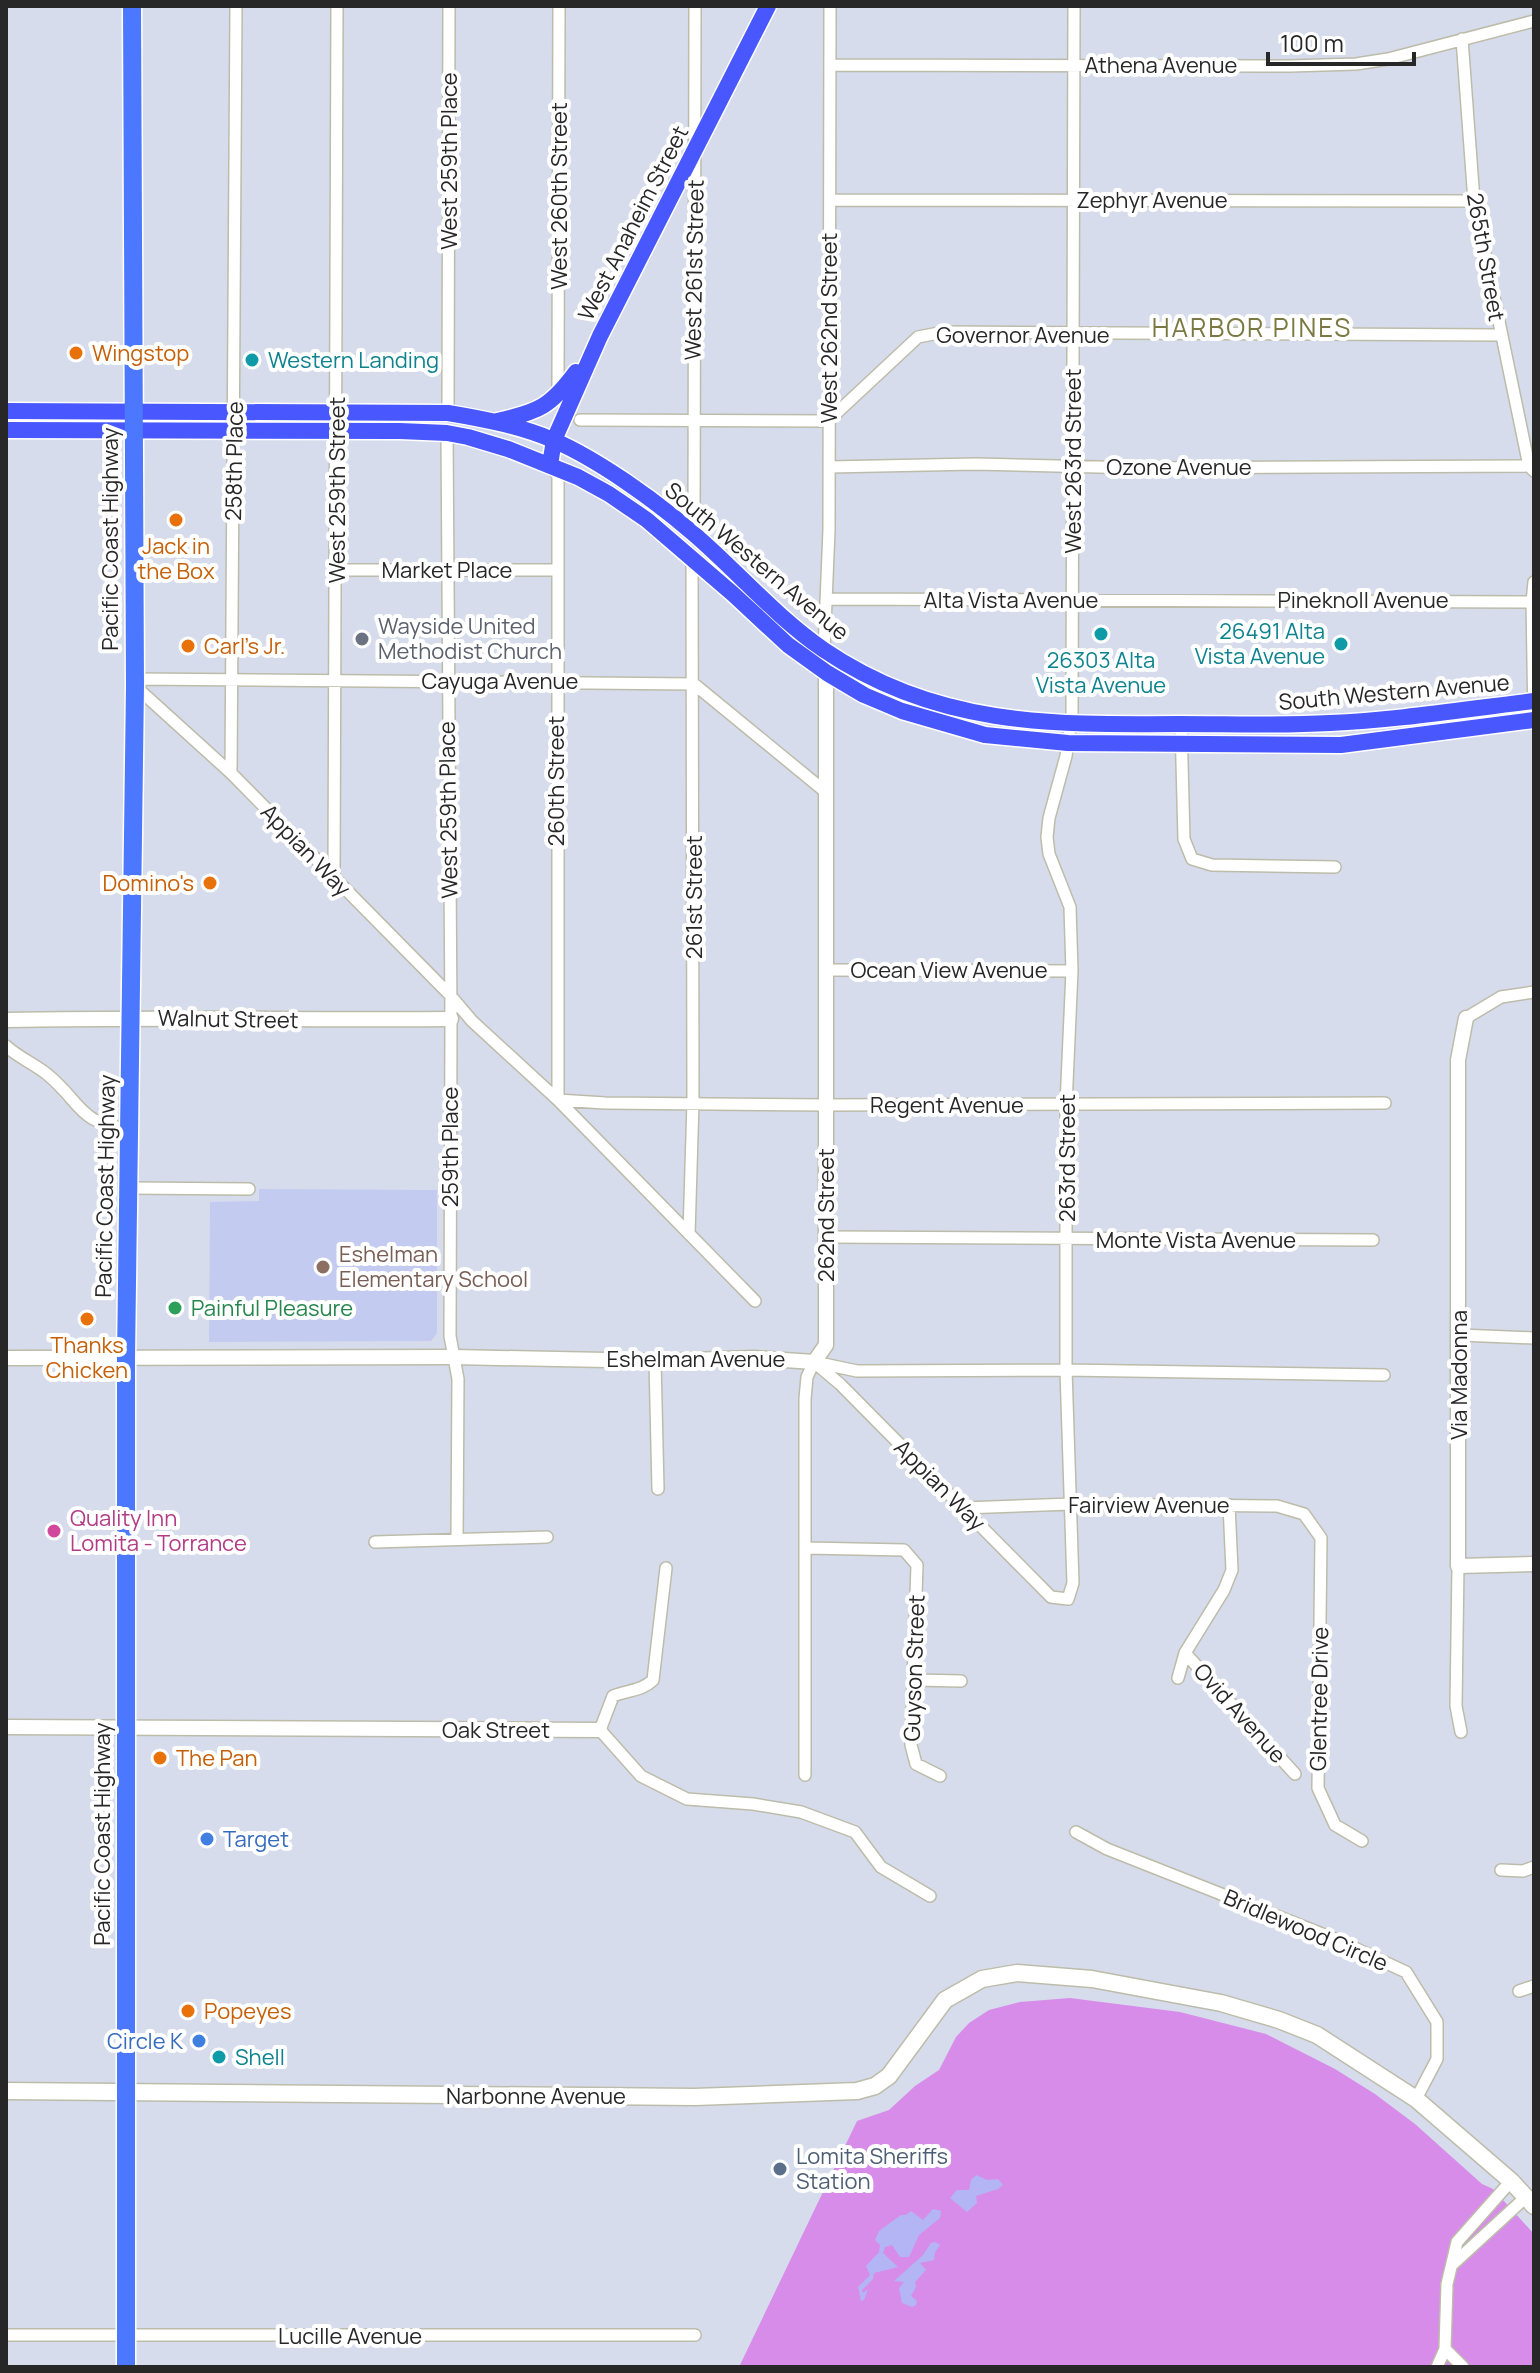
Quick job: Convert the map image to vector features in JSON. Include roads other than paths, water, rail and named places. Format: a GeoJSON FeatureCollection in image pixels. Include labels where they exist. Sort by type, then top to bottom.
{"type":"FeatureCollection","features":[{"type":"Feature","properties":{"kind":"highway","name":"Pacific Coast Highway"},"geometry":{"type":"LineString","coordinates":[[126,2367],[126,1358],[135,683],[132,6]]}},
{"type":"Feature","properties":{"kind":"main road","name":"West Anaheim Street"},"geometry":{"type":"LineString","coordinates":[[550,465],[554,440],[592,352],[768,6]]}},
{"type":"Feature","properties":{"kind":"main road"},"geometry":{"type":"LineString","coordinates":[[495,421],[547,405],[558,396],[592,352]]}},
{"type":"Feature","properties":{"kind":"main road","name":"South Western Avenue"},"geometry":{"type":"LineString","coordinates":[[6,411],[448,413],[495,421],[554,440],[612,474],[694,534],[776,612],[824,650],[867,676],[944,706],[1022,721],[1328,723],[1534,701]]}},
{"type":"Feature","properties":{"kind":"main road","name":"South Western Avenue"},"geometry":{"type":"LineString","coordinates":[[6,430],[447,433],[508,449],[578,477],[625,504],[788,645],[864,695],[902,711],[971,731],[1023,741],[1341,745],[1534,720]]}},
{"type":"Feature","properties":{"kind":"main road","name":"Narbonne Avenue"},"geometry":{"type":"LineString","coordinates":[[6,2091],[695,2097],[857,2091],[875,2086],[889,2076],[945,2000],[982,1979],[1017,1973],[1092,1979],[1221,2003],[1317,2035],[1416,2099],[1530,2201]]}},
{"type":"Feature","properties":{"kind":"street","name":"258th Place"},"geometry":{"type":"LineString","coordinates":[[231,773],[236,6]]}},
{"type":"Feature","properties":{"kind":"street","name":"West 259th Street"},"geometry":{"type":"LineString","coordinates":[[334,879],[337,6]]}},
{"type":"Feature","properties":{"kind":"street","name":"West 259th Place"},"geometry":{"type":"LineString","coordinates":[[448,413],[449,6]]}},
{"type":"Feature","properties":{"kind":"street","name":"West 260th Street"},"geometry":{"type":"LineString","coordinates":[[558,385],[559,6]]}},
{"type":"Feature","properties":{"kind":"street","name":"West 261st Street"},"geometry":{"type":"LineString","coordinates":[[694,534],[695,6]]}},
{"type":"Feature","properties":{"kind":"street","name":"West 262nd Street"},"geometry":{"type":"LineString","coordinates":[[824,650],[828,599],[830,6]]}},
{"type":"Feature","properties":{"kind":"street","name":"West 263rd Street"},"geometry":{"type":"LineString","coordinates":[[1070,723],[1074,6]]}},
{"type":"Feature","properties":{"kind":"street","name":"Athena Avenue"},"geometry":{"type":"LineString","coordinates":[[830,65],[1356,64],[1388,59],[1534,21]]}},
{"type":"Feature","properties":{"kind":"street","name":"265th Street"},"geometry":{"type":"LineString","coordinates":[[1462,39],[1474,201],[1500,335],[1532,468]]}},
{"type":"Feature","properties":{"kind":"street","name":"Zephyr Avenue"},"geometry":{"type":"LineString","coordinates":[[830,200],[1474,201]]}},
{"type":"Feature","properties":{"kind":"street","name":"Governor Avenue"},"geometry":{"type":"LineString","coordinates":[[828,421],[918,337],[944,332],[1500,335]]}},
{"type":"Feature","properties":{"kind":"street"},"geometry":{"type":"LineString","coordinates":[[580,420],[828,421]]}},
{"type":"Feature","properties":{"kind":"street","name":"West 259th Place"},"geometry":{"type":"LineString","coordinates":[[447,433],[450,995]]}},
{"type":"Feature","properties":{"kind":"street","name":"Ozone Avenue"},"geometry":{"type":"LineString","coordinates":[[829,467],[975,464],[1532,468]]}},
{"type":"Feature","properties":{"kind":"street","name":"260th Street"},"geometry":{"type":"LineString","coordinates":[[550,465],[558,476],[558,1100]]}},
{"type":"Feature","properties":{"kind":"street","name":"261st Street"},"geometry":{"type":"LineString","coordinates":[[689,1234],[693,1102],[692,559]]}},
{"type":"Feature","properties":{"kind":"street","name":"Market Place"},"geometry":{"type":"LineString","coordinates":[[336,570],[557,570]]}},
{"type":"Feature","properties":{"kind":"street"},"geometry":{"type":"LineString","coordinates":[[1534,582],[1534,720]]}},
{"type":"Feature","properties":{"kind":"street","name":"Alta Vista Avenue"},"geometry":{"type":"LineString","coordinates":[[828,599],[1195,599]]}},
{"type":"Feature","properties":{"kind":"street","name":"Pineknoll Avenue"},"geometry":{"type":"LineString","coordinates":[[1195,599],[1532,602]]}},
{"type":"Feature","properties":{"kind":"street","name":"262nd Street"},"geometry":{"type":"LineString","coordinates":[[805,1775],[805,1399],[807,1377],[826,1345],[827,673],[824,650]]}},
{"type":"Feature","properties":{"kind":"street","name":"Cayuga Avenue"},"geometry":{"type":"LineString","coordinates":[[135,683],[335,680],[694,684]]}},
{"type":"Feature","properties":{"kind":"street","name":"Appian Way"},"geometry":{"type":"LineString","coordinates":[[135,683],[231,773],[472,1021],[558,1100],[755,1301]]}},
{"type":"Feature","properties":{"kind":"street"},"geometry":{"type":"LineString","coordinates":[[694,684],[827,793]]}},
{"type":"Feature","properties":{"kind":"street","name":"263rd Street"},"geometry":{"type":"LineString","coordinates":[[1068,1599],[1073,1583],[1066,1370],[1066,1105],[1072,971],[1070,907],[1049,854],[1047,837],[1070,723]]}},
{"type":"Feature","properties":{"kind":"street"},"geometry":{"type":"LineString","coordinates":[[1181,724],[1184,839],[1192,859],[1212,865],[1335,867]]}},
{"type":"Feature","properties":{"kind":"street","name":"Ocean View Avenue"},"geometry":{"type":"LineString","coordinates":[[826,970],[1072,971]]}},
{"type":"Feature","properties":{"kind":"street"},"geometry":{"type":"LineString","coordinates":[[1466,1018],[1501,997],[1534,992]]}},
{"type":"Feature","properties":{"kind":"street","name":"259th Place"},"geometry":{"type":"LineString","coordinates":[[450,995],[450,1336],[458,1379],[457,1538]]}},
{"type":"Feature","properties":{"kind":"street","name":"Via Madonna"},"geometry":{"type":"LineString","coordinates":[[1461,1732],[1456,1706],[1460,1335],[1458,1060],[1466,1018]]}},
{"type":"Feature","properties":{"kind":"street"},"geometry":{"type":"LineString","coordinates":[[451,1019],[472,1021]]}},
{"type":"Feature","properties":{"kind":"street","name":"Walnut Street"},"geometry":{"type":"LineString","coordinates":[[6,1020],[451,1019]]}},
{"type":"Feature","properties":{"kind":"street"},"geometry":{"type":"LineString","coordinates":[[7,1048],[49,1075],[81,1112],[92,1120],[111,1127],[130,1129]]}},
{"type":"Feature","properties":{"kind":"street","name":"Regent Avenue"},"geometry":{"type":"LineString","coordinates":[[558,1100],[826,1105],[1385,1103]]}},
{"type":"Feature","properties":{"kind":"street"},"geometry":{"type":"LineString","coordinates":[[129,1188],[249,1189]]}},
{"type":"Feature","properties":{"kind":"street","name":"Monte Vista Avenue"},"geometry":{"type":"LineString","coordinates":[[826,1237],[1373,1240]]}},
{"type":"Feature","properties":{"kind":"street"},"geometry":{"type":"LineString","coordinates":[[1460,1335],[1534,1338]]}},
{"type":"Feature","properties":{"kind":"street","name":"Eshelman Avenue"},"geometry":{"type":"LineString","coordinates":[[6,1358],[453,1357],[655,1361],[754,1358],[814,1362],[857,1371],[1066,1370],[1384,1375]]}},
{"type":"Feature","properties":{"kind":"street"},"geometry":{"type":"LineString","coordinates":[[655,1361],[658,1489]]}},
{"type":"Feature","properties":{"kind":"street","name":"Appian Way"},"geometry":{"type":"LineString","coordinates":[[814,1362],[840,1384],[1051,1597],[1068,1599]]}},
{"type":"Feature","properties":{"kind":"street","name":"Fairview Avenue"},"geometry":{"type":"LineString","coordinates":[[963,1508],[1071,1504],[1277,1506],[1304,1514],[1321,1538]]}},
{"type":"Feature","properties":{"kind":"street"},"geometry":{"type":"LineString","coordinates":[[1178,1678],[1185,1653],[1224,1590],[1232,1570],[1229,1505]]}},
{"type":"Feature","properties":{"kind":"street"},"geometry":{"type":"LineString","coordinates":[[375,1542],[547,1537]]}},
{"type":"Feature","properties":{"kind":"street","name":"Glentree Drive"},"geometry":{"type":"LineString","coordinates":[[1321,1538],[1318,1788],[1335,1825],[1362,1841]]}},
{"type":"Feature","properties":{"kind":"street","name":"Guyson Street"},"geometry":{"type":"LineString","coordinates":[[807,1548],[904,1550],[917,1565],[912,1756],[920,1767],[940,1776]]}},
{"type":"Feature","properties":{"kind":"street"},"geometry":{"type":"LineString","coordinates":[[1458,1566],[1534,1564]]}},
{"type":"Feature","properties":{"kind":"street"},"geometry":{"type":"LineString","coordinates":[[666,1568],[653,1680],[646,1687],[613,1696],[600,1730],[641,1776],[687,1799],[753,1804],[801,1812],[855,1832],[881,1867],[930,1896]]}},
{"type":"Feature","properties":{"kind":"street","name":"Ovid Avenue"},"geometry":{"type":"LineString","coordinates":[[1185,1653],[1295,1774]]}},
{"type":"Feature","properties":{"kind":"street"},"geometry":{"type":"LineString","coordinates":[[915,1680],[961,1681]]}},
{"type":"Feature","properties":{"kind":"street","name":"Oak Street"},"geometry":{"type":"LineString","coordinates":[[6,1727],[600,1730]]}},
{"type":"Feature","properties":{"kind":"street","name":"Bridlewood Circle"},"geometry":{"type":"LineString","coordinates":[[1076,1832],[1107,1849],[1335,1939],[1406,1972],[1437,2022],[1437,2059],[1416,2099]]}},
{"type":"Feature","properties":{"kind":"street"},"geometry":{"type":"LineString","coordinates":[[1501,1870],[1523,1871],[1534,1867]]}},
{"type":"Feature","properties":{"kind":"street"},"geometry":{"type":"LineString","coordinates":[[1519,1991],[1534,1986]]}},
{"type":"Feature","properties":{"kind":"street"},"geometry":{"type":"LineString","coordinates":[[1437,2367],[1445,2349],[1447,2284],[1457,2242],[1511,2181]]}},
{"type":"Feature","properties":{"kind":"street"},"geometry":{"type":"LineString","coordinates":[[1453,2264],[1530,2201]]}},
{"type":"Feature","properties":{"kind":"street","name":"Lucille Avenue"},"geometry":{"type":"LineString","coordinates":[[6,2335],[695,2335]]}},
{"type":"Feature","properties":{"kind":"street"},"geometry":{"type":"LineString","coordinates":[[1445,2349],[1463,2367]]}},
{"type":"Feature","properties":{"kind":"place","name":"Wingstop"},"geometry":{"type":"Point","coordinates":[76,353]}},
{"type":"Feature","properties":{"kind":"place","name":"Western Landing"},"geometry":{"type":"Point","coordinates":[252,360]}},
{"type":"Feature","properties":{"kind":"place","name":"Jack in the Box"},"geometry":{"type":"Point","coordinates":[176,520]}},
{"type":"Feature","properties":{"kind":"place","name":"26303 Alta Vista Avenue"},"geometry":{"type":"Point","coordinates":[1101,634]}},
{"type":"Feature","properties":{"kind":"place","name":"Wayside United Methodist Church"},"geometry":{"type":"Point","coordinates":[362,639]}},
{"type":"Feature","properties":{"kind":"place","name":"26491 Alta Vista Avenue"},"geometry":{"type":"Point","coordinates":[1341,644]}},
{"type":"Feature","properties":{"kind":"place","name":"Carl's Jr."},"geometry":{"type":"Point","coordinates":[188,646]}},
{"type":"Feature","properties":{"kind":"place","name":"Domino's"},"geometry":{"type":"Point","coordinates":[210,883]}},
{"type":"Feature","properties":{"kind":"place","name":"Eshelman Elementary School"},"geometry":{"type":"Point","coordinates":[323,1267]}},
{"type":"Feature","properties":{"kind":"place","name":"Painful Pleasure"},"geometry":{"type":"Point","coordinates":[175,1308]}},
{"type":"Feature","properties":{"kind":"place","name":"Thanks Chicken"},"geometry":{"type":"Point","coordinates":[87,1319]}},
{"type":"Feature","properties":{"kind":"place","name":"Quality Inn Lomita - Torrance"},"geometry":{"type":"Point","coordinates":[54,1531]}},
{"type":"Feature","properties":{"kind":"place","name":"The Pan"},"geometry":{"type":"Point","coordinates":[160,1758]}},
{"type":"Feature","properties":{"kind":"place","name":"Target"},"geometry":{"type":"Point","coordinates":[207,1839]}},
{"type":"Feature","properties":{"kind":"place","name":"Popeyes"},"geometry":{"type":"Point","coordinates":[188,2011]}},
{"type":"Feature","properties":{"kind":"place","name":"Circle K"},"geometry":{"type":"Point","coordinates":[199,2041]}},
{"type":"Feature","properties":{"kind":"place","name":"Shell"},"geometry":{"type":"Point","coordinates":[219,2057]}},
{"type":"Feature","properties":{"kind":"place","name":"Lomita Sheriffs Station"},"geometry":{"type":"Point","coordinates":[780,2169]}},
{"type":"Feature","properties":{"kind":"district","name":"HARBOR PINES"},"geometry":{"type":"Point","coordinates":[1252,327]}}]}
